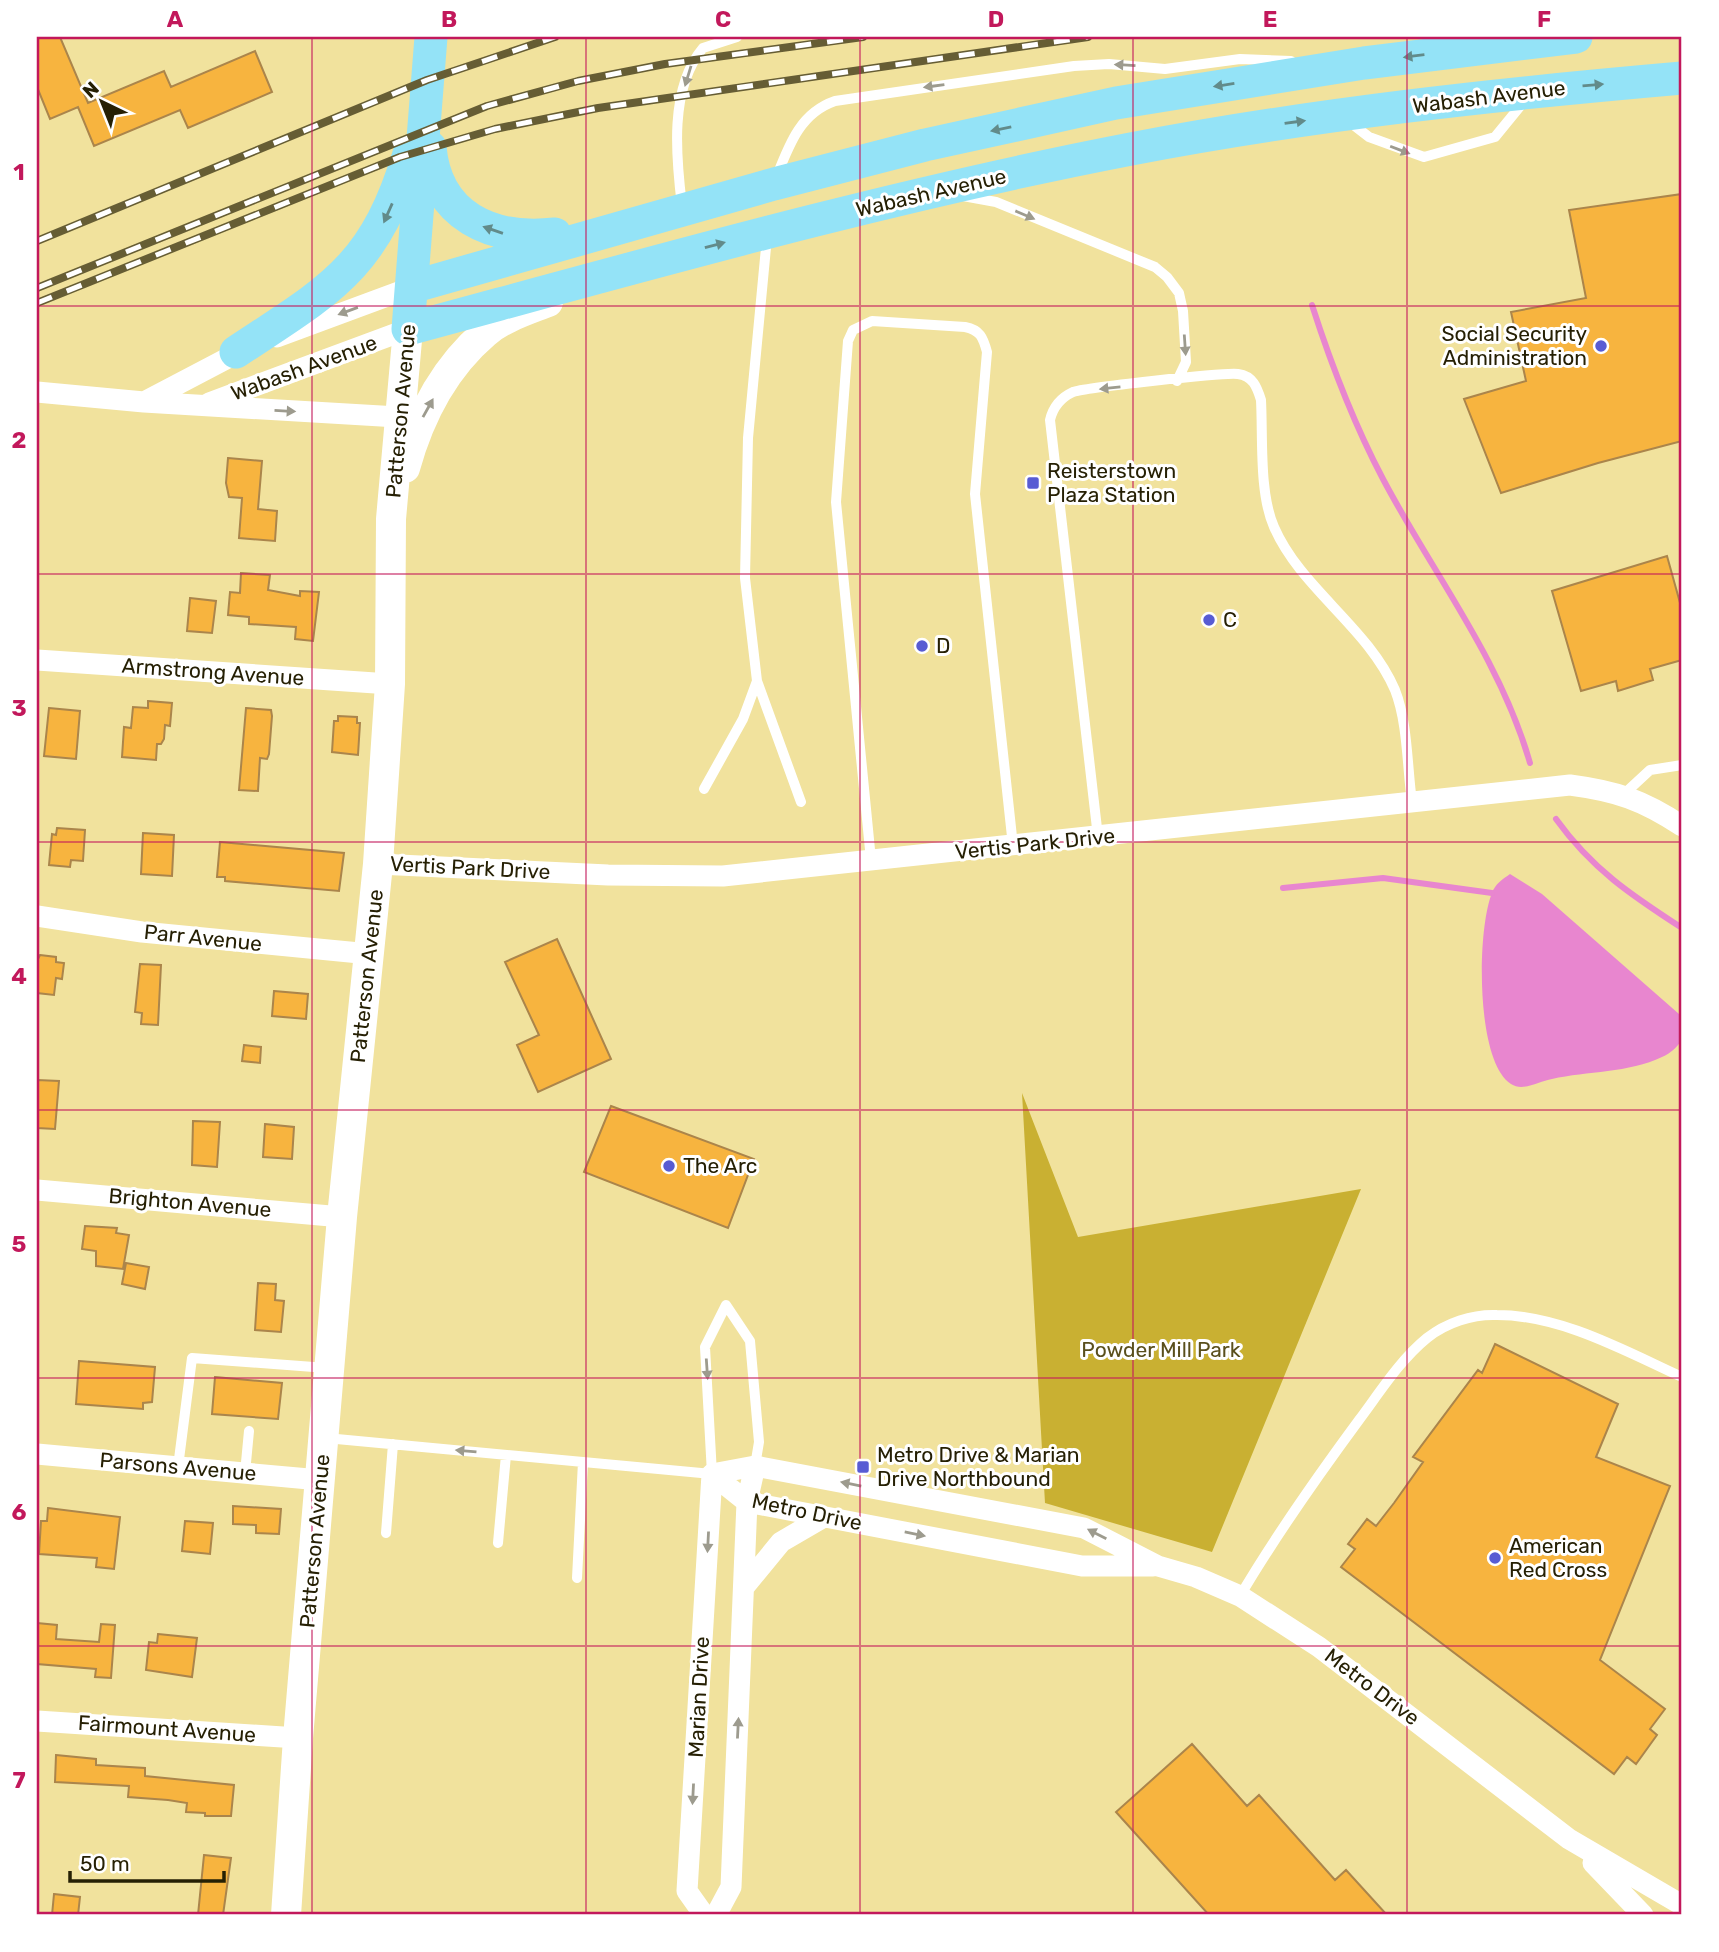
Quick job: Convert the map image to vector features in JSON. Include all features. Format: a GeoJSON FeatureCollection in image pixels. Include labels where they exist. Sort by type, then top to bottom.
{"type":"FeatureCollection","features":[{"type":"Feature","properties":{"kind":"main road","name":"Patterson Avenue"},"geometry":{"type":"LineString","coordinates":[[286,1915],[298,1738],[342,1217],[377,864],[390,684],[391,519],[431,37]]}},
{"type":"Feature","properties":{"kind":"main road","name":"Wabash Avenue"},"geometry":{"type":"LineString","coordinates":[[412,287],[774,184],[925,145],[1116,103],[1364,63],[1565,38]]}},
{"type":"Feature","properties":{"kind":"main road","name":"Wabash Avenue"},"geometry":{"type":"LineString","coordinates":[[408,329],[767,231],[1131,149],[1342,115],[1531,92],[1682,78]]}},
{"type":"Feature","properties":{"kind":"main road"},"geometry":{"type":"LineString","coordinates":[[426,102],[431,164],[438,183],[459,211],[474,223],[496,233],[522,237],[634,224]]}},
{"type":"Feature","properties":{"kind":"main road"},"geometry":{"type":"LineString","coordinates":[[236,352],[341,279],[362,257],[382,226],[398,190],[426,102]]}},
{"type":"Feature","properties":{"kind":"main road"},"geometry":{"type":"LineString","coordinates":[[391,519],[423,414],[452,367],[486,332],[521,313],[649,262]]}},
{"type":"Feature","properties":{"kind":"street","name":"Wabash Avenue"},"geometry":{"type":"LineString","coordinates":[[144,402],[236,352],[412,287]]}},
{"type":"Feature","properties":{"kind":"street","name":"Wabash Avenue"},"geometry":{"type":"LineString","coordinates":[[201,406],[408,329]]}},
{"type":"Feature","properties":{"kind":"street"},"geometry":{"type":"LineString","coordinates":[[37,392],[201,406],[398,417]]}},
{"type":"Feature","properties":{"kind":"street","name":"Armstrong Avenue"},"geometry":{"type":"LineString","coordinates":[[37,660],[390,684]]}},
{"type":"Feature","properties":{"kind":"street","name":"Vertis Park Drive"},"geometry":{"type":"LineString","coordinates":[[377,864],[608,875],[723,876],[1570,785],[1613,790],[1660,811],[1682,826]]}},
{"type":"Feature","properties":{"kind":"street","name":"Parr Avenue"},"geometry":{"type":"LineString","coordinates":[[37,916],[142,932],[370,954]]}},
{"type":"Feature","properties":{"kind":"street","name":"Brighton Avenue"},"geometry":{"type":"LineString","coordinates":[[37,1190],[342,1217]]}},
{"type":"Feature","properties":{"kind":"street","name":"Parsons Avenue"},"geometry":{"type":"LineString","coordinates":[[37,1454],[320,1480]]}},
{"type":"Feature","properties":{"kind":"street","name":"Metro Drive"},"geometry":{"type":"LineString","coordinates":[[712,1474],[755,1466],[1084,1528],[1158,1566],[1196,1577],[1240,1596],[1319,1647],[1569,1839],[1682,1905]]}},
{"type":"Feature","properties":{"kind":"street","name":"Marian Drive"},"geometry":{"type":"LineString","coordinates":[[716,1915],[731,1887],[747,1502],[755,1466]]}},
{"type":"Feature","properties":{"kind":"street","name":"Metro Drive"},"geometry":{"type":"LineString","coordinates":[[712,1474],[747,1502],[1082,1566],[1158,1566]]}},
{"type":"Feature","properties":{"kind":"street","name":"Marian Drive"},"geometry":{"type":"LineString","coordinates":[[704,1915],[687,1891],[712,1474]]}},
{"type":"Feature","properties":{"kind":"street"},"geometry":{"type":"LineString","coordinates":[[744,1587],[781,1542],[824,1517]]}},
{"type":"Feature","properties":{"kind":"street","name":"Fairmount Avenue"},"geometry":{"type":"LineString","coordinates":[[37,1721],[298,1738]]}},
{"type":"Feature","properties":{"kind":"street","name":"Metro Drive"},"geometry":{"type":"LineString","coordinates":[[1569,1839],[1643,1915]]}},
{"type":"Feature","properties":{"kind":"lane"},"geometry":{"type":"LineString","coordinates":[[682,210],[676,134],[687,77],[703,48],[737,37]]}},
{"type":"Feature","properties":{"kind":"lane"},"geometry":{"type":"LineString","coordinates":[[1473,37],[1565,38]]}},
{"type":"Feature","properties":{"kind":"lane"},"geometry":{"type":"LineString","coordinates":[[774,184],[786,152],[808,115],[817,107],[835,101],[1074,66],[1109,64],[1165,69],[1240,59],[1364,63]]}},
{"type":"Feature","properties":{"kind":"lane"},"geometry":{"type":"LineString","coordinates":[[1342,115],[1356,130],[1369,137],[1424,157],[1495,137],[1531,92]]}},
{"type":"Feature","properties":{"kind":"lane"},"geometry":{"type":"LineString","coordinates":[[936,191],[996,202],[1155,267],[1179,293],[1183,311],[1186,362],[1177,380]]}},
{"type":"Feature","properties":{"kind":"lane"},"geometry":{"type":"LineString","coordinates":[[767,231],[748,438],[745,578],[757,681],[802,802]]}},
{"type":"Feature","properties":{"kind":"lane"},"geometry":{"type":"LineString","coordinates":[[871,860],[836,502],[848,341],[853,330],[872,321],[965,327],[975,329],[984,338],[987,352],[975,494],[1013,846]]}},
{"type":"Feature","properties":{"kind":"lane"},"geometry":{"type":"LineString","coordinates":[[1098,837],[1050,420],[1053,407],[1074,391],[1238,374],[1251,379],[1261,400],[1267,507],[1273,526],[1295,560],[1366,642],[1395,692],[1412,802]]}},
{"type":"Feature","properties":{"kind":"lane"},"geometry":{"type":"LineString","coordinates":[[704,789],[743,719],[757,681]]}},
{"type":"Feature","properties":{"kind":"lane"},"geometry":{"type":"LineString","coordinates":[[1623,795],[1650,769],[1682,765]]}},
{"type":"Feature","properties":{"kind":"lane"},"geometry":{"type":"LineString","coordinates":[[323,1438],[712,1474],[705,1347],[726,1305],[750,1341],[759,1442],[755,1466]]}},
{"type":"Feature","properties":{"kind":"lane"},"geometry":{"type":"LineString","coordinates":[[1240,1596],[1291,1514],[1387,1382],[1410,1354],[1443,1327],[1462,1320],[1496,1315],[1550,1324],[1581,1332],[1682,1377]]}},
{"type":"Feature","properties":{"kind":"lane"},"geometry":{"type":"LineString","coordinates":[[178,1467],[192,1358],[329,1368]]}},
{"type":"Feature","properties":{"kind":"lane"},"geometry":{"type":"LineString","coordinates":[[244,1473],[249,1431]]}},
{"type":"Feature","properties":{"kind":"lane"},"geometry":{"type":"LineString","coordinates":[[387,1533],[393,1444]]}},
{"type":"Feature","properties":{"kind":"lane"},"geometry":{"type":"LineString","coordinates":[[498,1543],[506,1455]]}},
{"type":"Feature","properties":{"kind":"lane"},"geometry":{"type":"LineString","coordinates":[[577,1578],[583,1462]]}},
{"type":"Feature","properties":{"kind":"green space","name":"Powder Mill Park"},"geometry":{"type":"Polygon","coordinates":[[[1022,1093],[1078,1237],[1361,1189],[1212,1552],[1045,1503],[1022,1093]]]}},
{"type":"Feature","properties":{"kind":"shaded area"},"geometry":{"type":"Polygon","coordinates":[[[1510,874],[1542,894],[1679,1014],[1682,1040],[1674,1050],[1636,1066],[1565,1076],[1521,1087],[1511,1084],[1499,1071],[1491,1050],[1482,993],[1487,911],[1497,884],[1510,874]]]}},
{"type":"Feature","properties":{"kind":"building"},"geometry":{"type":"Polygon","coordinates":[[[37,37],[60,37],[88,103],[164,71],[171,87],[255,51],[272,92],[188,128],[180,110],[94,146],[78,107],[50,119],[37,87],[37,37]]]}},
{"type":"Feature","properties":{"kind":"building","name":"Social Security Administration"},"geometry":{"type":"Polygon","coordinates":[[[1682,194],[1682,441],[1501,493],[1464,399],[1526,381],[1511,312],[1586,298],[1569,210],[1682,194]]]}},
{"type":"Feature","properties":{"kind":"building"},"geometry":{"type":"Polygon","coordinates":[[[228,458],[262,461],[258,509],[277,511],[275,541],[239,538],[242,498],[229,497],[226,483],[228,458]]]}},
{"type":"Feature","properties":{"kind":"building"},"geometry":{"type":"Polygon","coordinates":[[[1667,556],[1682,610],[1682,660],[1650,669],[1653,680],[1618,691],[1616,681],[1581,691],[1552,591],[1667,556]]]}},
{"type":"Feature","properties":{"kind":"building"},"geometry":{"type":"Polygon","coordinates":[[[241,573],[270,575],[268,590],[300,596],[300,591],[319,592],[313,641],[295,639],[296,627],[249,624],[249,617],[228,615],[230,592],[240,593],[241,573]]]}},
{"type":"Feature","properties":{"kind":"building"},"geometry":{"type":"Polygon","coordinates":[[[190,598],[216,601],[212,633],[187,631],[190,598]]]}},
{"type":"Feature","properties":{"kind":"building"},"geometry":{"type":"Polygon","coordinates":[[[148,701],[172,703],[170,726],[165,725],[164,739],[161,744],[157,744],[156,760],[122,757],[124,727],[131,728],[133,707],[148,708],[148,701]]]}},
{"type":"Feature","properties":{"kind":"building"},"geometry":{"type":"Polygon","coordinates":[[[49,708],[80,711],[76,759],[44,756],[49,708]]]}},
{"type":"Feature","properties":{"kind":"building"},"geometry":{"type":"Polygon","coordinates":[[[246,708],[271,710],[272,716],[269,754],[267,759],[260,758],[258,791],[239,790],[246,708]]]}},
{"type":"Feature","properties":{"kind":"building"},"geometry":{"type":"Polygon","coordinates":[[[338,716],[357,717],[357,723],[360,723],[358,755],[332,752],[334,721],[338,721],[338,716]]]}},
{"type":"Feature","properties":{"kind":"building"},"geometry":{"type":"Polygon","coordinates":[[[57,828],[85,830],[83,861],[71,860],[70,867],[49,865],[52,834],[56,835],[57,828]]]}},
{"type":"Feature","properties":{"kind":"building"},"geometry":{"type":"Polygon","coordinates":[[[143,833],[174,835],[172,876],[141,874],[143,833]]]}},
{"type":"Feature","properties":{"kind":"building"},"geometry":{"type":"Polygon","coordinates":[[[220,842],[344,853],[339,891],[225,881],[225,877],[217,877],[220,842]]]}},
{"type":"Feature","properties":{"kind":"building"},"geometry":{"type":"Polygon","coordinates":[[[557,939],[611,1059],[538,1092],[517,1045],[539,1035],[505,962],[557,939]]]}},
{"type":"Feature","properties":{"kind":"building"},"geometry":{"type":"Polygon","coordinates":[[[40,955],[56,957],[56,962],[64,963],[62,979],[56,978],[54,995],[37,993],[37,961],[40,955]]]}},
{"type":"Feature","properties":{"kind":"building"},"geometry":{"type":"Polygon","coordinates":[[[140,964],[161,965],[158,1025],[141,1024],[142,1013],[135,1012],[140,964]]]}},
{"type":"Feature","properties":{"kind":"building"},"geometry":{"type":"Polygon","coordinates":[[[274,991],[308,994],[306,1019],[272,1016],[274,991]]]}},
{"type":"Feature","properties":{"kind":"building"},"geometry":{"type":"Polygon","coordinates":[[[244,1045],[261,1047],[260,1063],[242,1061],[244,1045]]]}},
{"type":"Feature","properties":{"kind":"building"},"geometry":{"type":"Polygon","coordinates":[[[37,1080],[59,1081],[55,1129],[37,1128],[37,1080]]]}},
{"type":"Feature","properties":{"kind":"building","name":"The Arc"},"geometry":{"type":"Polygon","coordinates":[[[611,1106],[754,1159],[728,1228],[584,1172],[611,1106]]]}},
{"type":"Feature","properties":{"kind":"building"},"geometry":{"type":"Polygon","coordinates":[[[193,1121],[220,1122],[217,1167],[192,1165],[193,1121]]]}},
{"type":"Feature","properties":{"kind":"building"},"geometry":{"type":"Polygon","coordinates":[[[265,1124],[294,1127],[292,1159],[263,1157],[265,1124]]]}},
{"type":"Feature","properties":{"kind":"building"},"geometry":{"type":"Polygon","coordinates":[[[85,1226],[117,1228],[116,1233],[129,1235],[123,1269],[96,1266],[96,1251],[82,1249],[85,1226]]]}},
{"type":"Feature","properties":{"kind":"building"},"geometry":{"type":"Polygon","coordinates":[[[126,1263],[149,1267],[145,1289],[122,1284],[126,1263]]]}},
{"type":"Feature","properties":{"kind":"building"},"geometry":{"type":"Polygon","coordinates":[[[258,1283],[276,1284],[275,1300],[284,1301],[281,1332],[255,1330],[258,1283]]]}},
{"type":"Feature","properties":{"kind":"building","name":"American Red Cross"},"geometry":{"type":"Polygon","coordinates":[[[1495,1344],[1618,1404],[1596,1457],[1670,1486],[1600,1660],[1665,1709],[1650,1729],[1657,1735],[1636,1764],[1627,1757],[1614,1774],[1341,1567],[1355,1549],[1348,1544],[1367,1519],[1376,1526],[1423,1462],[1413,1457],[1478,1370],[1482,1373],[1495,1344]]]}},
{"type":"Feature","properties":{"kind":"building"},"geometry":{"type":"Polygon","coordinates":[[[79,1361],[155,1367],[152,1402],[143,1403],[143,1409],[76,1404],[79,1361]]]}},
{"type":"Feature","properties":{"kind":"building"},"geometry":{"type":"Polygon","coordinates":[[[215,1377],[282,1383],[278,1419],[212,1414],[215,1377]]]}},
{"type":"Feature","properties":{"kind":"building"},"geometry":{"type":"Polygon","coordinates":[[[233,1506],[281,1509],[279,1534],[256,1533],[256,1525],[233,1524],[233,1506]]]}},
{"type":"Feature","properties":{"kind":"building"},"geometry":{"type":"Polygon","coordinates":[[[48,1508],[120,1517],[114,1569],[96,1567],[97,1558],[39,1554],[41,1521],[47,1521],[48,1508]]]}},
{"type":"Feature","properties":{"kind":"building"},"geometry":{"type":"Polygon","coordinates":[[[185,1521],[213,1523],[210,1554],[182,1551],[185,1521]]]}},
{"type":"Feature","properties":{"kind":"building"},"geometry":{"type":"Polygon","coordinates":[[[37,1623],[57,1625],[56,1639],[99,1642],[101,1624],[115,1625],[111,1678],[95,1677],[96,1669],[37,1664],[37,1623]]]}},
{"type":"Feature","properties":{"kind":"building"},"geometry":{"type":"Polygon","coordinates":[[[158,1634],[197,1638],[192,1677],[146,1670],[149,1642],[157,1643],[158,1634]]]}},
{"type":"Feature","properties":{"kind":"building"},"geometry":{"type":"Polygon","coordinates":[[[1192,1744],[1247,1806],[1259,1795],[1335,1880],[1346,1870],[1387,1915],[1209,1915],[1116,1812],[1192,1744]]]}},
{"type":"Feature","properties":{"kind":"building"},"geometry":{"type":"Polygon","coordinates":[[[56,1755],[96,1759],[96,1765],[145,1768],[145,1776],[234,1785],[231,1816],[205,1816],[205,1813],[186,1812],[187,1803],[128,1797],[129,1786],[55,1782],[56,1755]]]}},
{"type":"Feature","properties":{"kind":"building"},"geometry":{"type":"Polygon","coordinates":[[[204,1855],[231,1858],[223,1915],[198,1915],[204,1855]]]}},
{"type":"Feature","properties":{"kind":"building"},"geometry":{"type":"Polygon","coordinates":[[[54,1894],[80,1897],[78,1915],[52,1915],[54,1894]]]}},
{"type":"Feature","properties":{"kind":"waterway"},"geometry":{"type":"LineString","coordinates":[[1312,305],[1362,437],[1402,514],[1483,652],[1517,725],[1530,763]]}},
{"type":"Feature","properties":{"kind":"waterway"},"geometry":{"type":"LineString","coordinates":[[1556,819],[1613,880],[1682,928]]}},
{"type":"Feature","properties":{"kind":"waterway"},"geometry":{"type":"LineString","coordinates":[[1283,888],[1383,878],[1492,893]]}},
{"type":"Feature","properties":{"kind":"railway"},"geometry":{"type":"LineString","coordinates":[[37,241],[427,80],[555,37]]}},
{"type":"Feature","properties":{"kind":"railway"},"geometry":{"type":"LineString","coordinates":[[37,288],[487,106],[578,81],[665,64],[863,37]]}},
{"type":"Feature","properties":{"kind":"railway"},"geometry":{"type":"LineString","coordinates":[[37,303],[400,157],[495,129],[598,108],[1088,37]]}},
{"type":"Feature","properties":{"kind":"place","name":"Social Security Administration"},"geometry":{"type":"Point","coordinates":[1601,346]}},
{"type":"Feature","properties":{"kind":"place","name":"Reisterstown Plaza Station"},"geometry":{"type":"Point","coordinates":[1033,483]}},
{"type":"Feature","properties":{"kind":"place","name":"C"},"geometry":{"type":"Point","coordinates":[1209,620]}},
{"type":"Feature","properties":{"kind":"place","name":"D"},"geometry":{"type":"Point","coordinates":[922,646]}},
{"type":"Feature","properties":{"kind":"place","name":"The Arc"},"geometry":{"type":"Point","coordinates":[669,1166]}},
{"type":"Feature","properties":{"kind":"place","name":"Metro Drive & Marian Drive Northbound"},"geometry":{"type":"Point","coordinates":[863,1467]}},
{"type":"Feature","properties":{"kind":"place","name":"American Red Cross"},"geometry":{"type":"Point","coordinates":[1495,1558]}}]}
